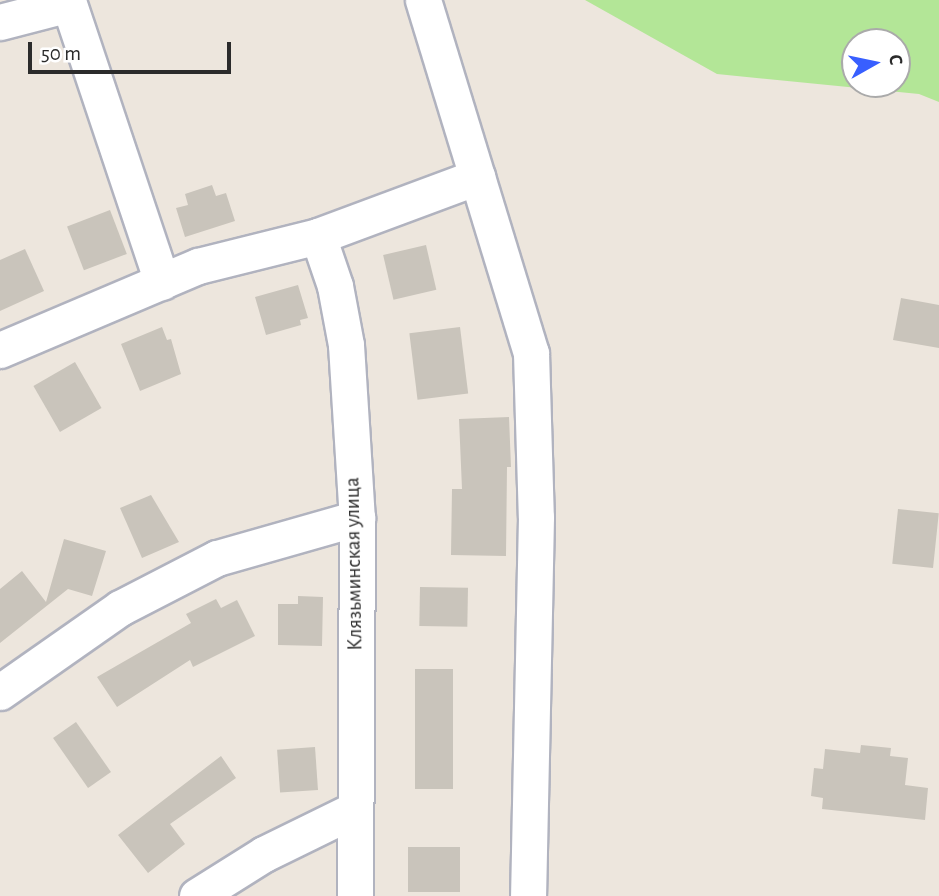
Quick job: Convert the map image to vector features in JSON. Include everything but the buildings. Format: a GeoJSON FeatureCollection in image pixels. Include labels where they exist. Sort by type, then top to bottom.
{"type":"FeatureCollection","features":[{"type":"Feature","properties":{"kind":"street"},"geometry":{"type":"LineString","coordinates":[[423,0],[531,353],[536,516],[528,896]]}},
{"type":"Feature","properties":{"kind":"street"},"geometry":{"type":"LineString","coordinates":[[0,22],[69,4],[162,282]]}},
{"type":"Feature","properties":{"kind":"street"},"geometry":{"type":"LineString","coordinates":[[0,350],[198,267],[318,236],[477,177]]}},
{"type":"Feature","properties":{"kind":"street","name":"Клязьминская улица"},"geometry":{"type":"LineString","coordinates":[[318,236],[335,286],[346,345],[357,518],[355,896]]}},
{"type":"Feature","properties":{"kind":"street"},"geometry":{"type":"LineString","coordinates":[[0,692],[120,608],[217,558],[357,518]]}},
{"type":"Feature","properties":{"kind":"street"},"geometry":{"type":"LineString","coordinates":[[197,896],[264,854],[354,810]]}},
{"type":"Feature","properties":{"kind":"green space"},"geometry":{"type":"Polygon","coordinates":[[[585,0],[939,0],[939,102],[911,93],[911,28],[841,28],[841,86],[717,74],[585,0]]]}}]}
